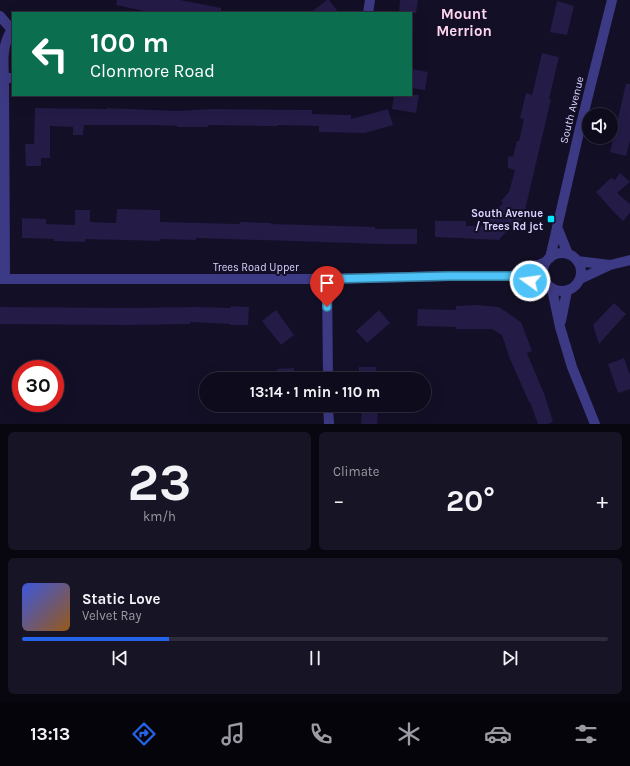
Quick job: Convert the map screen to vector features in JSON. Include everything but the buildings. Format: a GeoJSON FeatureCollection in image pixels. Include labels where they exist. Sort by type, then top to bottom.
{"type":"FeatureCollection","features":[{"type":"Feature","properties":{"kind":"street"},"geometry":{"type":"LineString","coordinates":[[368,12],[370,0]]}},
{"type":"Feature","properties":{"kind":"street","name":"South Avenue"},"geometry":{"type":"LineString","coordinates":[[548,260],[612,0]]}},
{"type":"Feature","properties":{"kind":"street"},"geometry":{"type":"LineString","coordinates":[[0,16],[12,29],[5,43],[4,65],[9,78],[3,279]]}},
{"type":"Feature","properties":{"kind":"street"},"geometry":{"type":"LineString","coordinates":[[557,227],[568,254]]}},
{"type":"Feature","properties":{"kind":"street"},"geometry":{"type":"LineString","coordinates":[[511,276],[548,260],[555,254],[562,253],[572,256],[580,266],[580,279],[577,284],[573,288],[557,291],[550,286],[544,279],[543,273],[544,267],[548,260]]}},
{"type":"Feature","properties":{"kind":"street"},"geometry":{"type":"LineString","coordinates":[[580,279],[610,265],[630,260]]}},
{"type":"Feature","properties":{"kind":"street"},"geometry":{"type":"LineString","coordinates":[[577,261],[610,265]]}},
{"type":"Feature","properties":{"kind":"street"},"geometry":{"type":"LineString","coordinates":[[511,276],[550,286]]}},
{"type":"Feature","properties":{"kind":"street","name":"Trees Road Upper"},"geometry":{"type":"LineString","coordinates":[[3,279],[327,279],[511,276]]}},
{"type":"Feature","properties":{"kind":"street"},"geometry":{"type":"LineString","coordinates":[[327,279],[328,372]]}},
{"type":"Feature","properties":{"kind":"street"},"geometry":{"type":"LineString","coordinates":[[550,286],[572,367],[595,424]]}},
{"type":"Feature","properties":{"kind":"street"},"geometry":{"type":"LineString","coordinates":[[560,327],[567,290]]}},
{"type":"Feature","properties":{"kind":"street"},"geometry":{"type":"LineString","coordinates":[[328,412],[329,424]]}},
{"type":"Feature","properties":{"kind":"place","name":"South Avenue / Trees Rd jct"},"geometry":{"type":"Point","coordinates":[551,219]}},
{"type":"Feature","properties":{"kind":"district","name":"Mount Merrion"},"geometry":{"type":"Point","coordinates":[464,22]}},
{"type":"Feature","properties":{"kind":"route"},"geometry":{"type":"LineString","coordinates":[[327,307],[327,279],[511,276],[530,281]]}}]}
